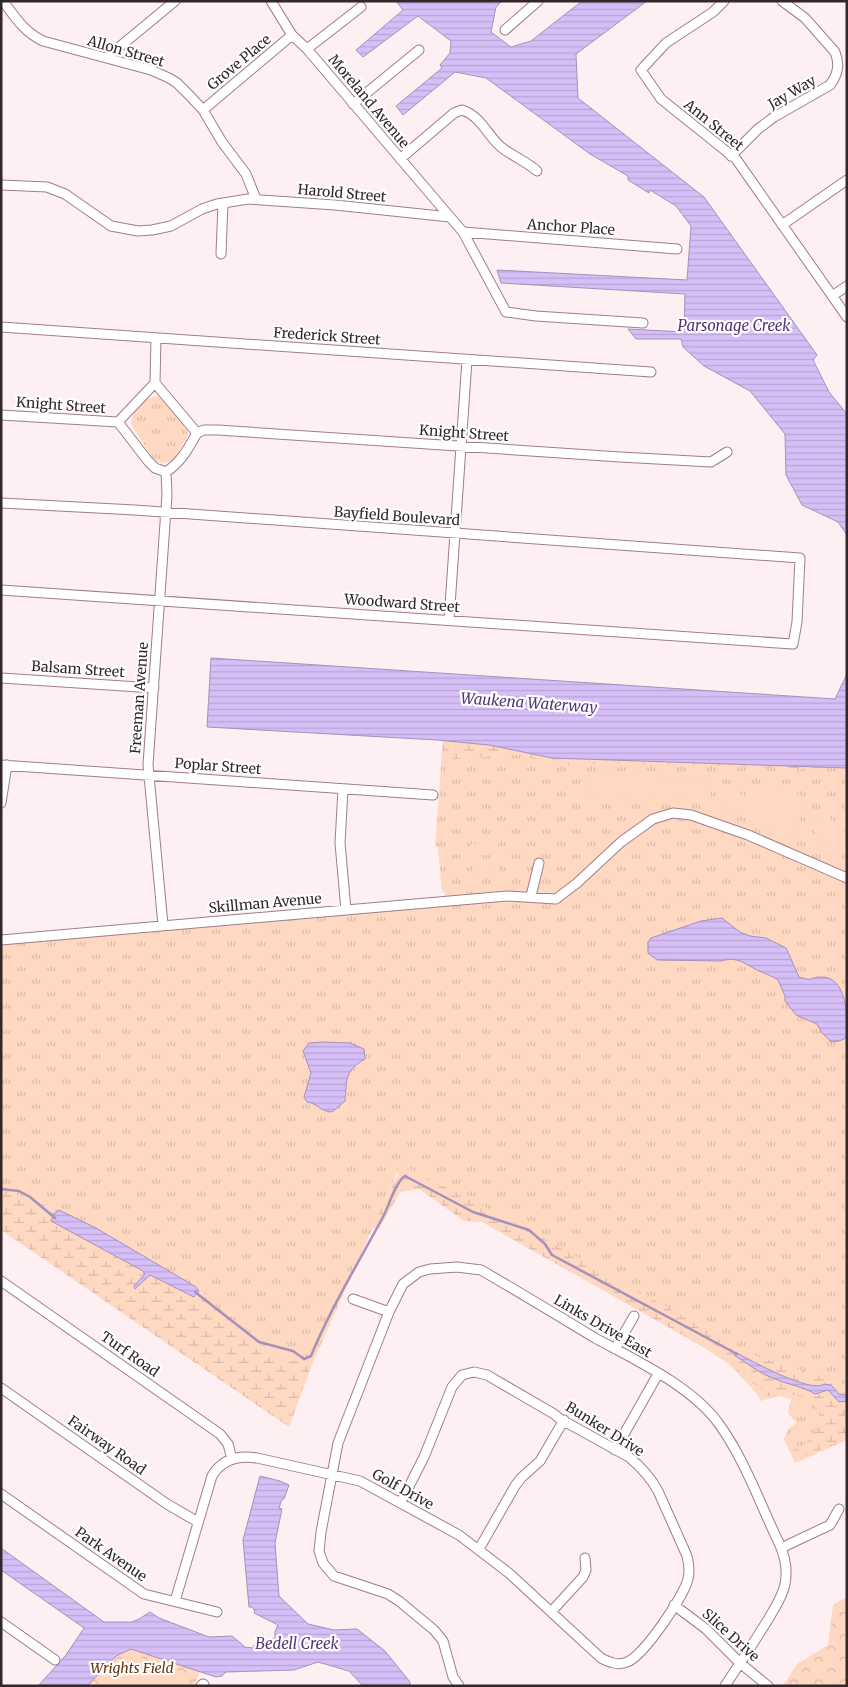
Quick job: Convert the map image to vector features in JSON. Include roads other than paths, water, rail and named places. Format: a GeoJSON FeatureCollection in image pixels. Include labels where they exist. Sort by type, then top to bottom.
{"type":"FeatureCollection","features":[{"type":"Feature","properties":{"kind":"street","name":"Allon Street"},"geometry":{"type":"LineString","coordinates":[[3,1],[22,27],[43,41],[151,70],[169,78],[203,110],[222,142],[246,174],[256,199]]}},
{"type":"Feature","properties":{"kind":"street"},"geometry":{"type":"LineString","coordinates":[[106,58],[175,1]]}},
{"type":"Feature","properties":{"kind":"street","name":"Moreland Avenue"},"geometry":{"type":"LineString","coordinates":[[271,1],[292,35],[354,104],[450,217]]}},
{"type":"Feature","properties":{"kind":"street"},"geometry":{"type":"LineString","coordinates":[[505,30],[538,1]]}},
{"type":"Feature","properties":{"kind":"street","name":"Ann Street"},"geometry":{"type":"LineString","coordinates":[[724,1],[713,12],[666,43],[641,70],[661,100],[736,159],[847,317]]}},
{"type":"Feature","properties":{"kind":"street","name":"Jay Way"},"geometry":{"type":"LineString","coordinates":[[731,156],[758,129],[774,117],[830,85],[835,78],[838,68],[838,59],[835,52],[805,18],[782,1]]}},
{"type":"Feature","properties":{"kind":"street"},"geometry":{"type":"LineString","coordinates":[[307,50],[361,7]]}},
{"type":"Feature","properties":{"kind":"street","name":"Grove Place"},"geometry":{"type":"LineString","coordinates":[[203,110],[292,35]]}},
{"type":"Feature","properties":{"kind":"street"},"geometry":{"type":"LineString","coordinates":[[354,104],[419,50]]}},
{"type":"Feature","properties":{"kind":"street"},"geometry":{"type":"LineString","coordinates":[[400,159],[454,113],[462,110],[476,117],[501,147],[528,163],[537,171]]}},
{"type":"Feature","properties":{"kind":"street"},"geometry":{"type":"LineString","coordinates":[[782,225],[847,180]]}},
{"type":"Feature","properties":{"kind":"street","name":"Harold Street"},"geometry":{"type":"LineString","coordinates":[[1,184],[47,187],[65,194],[110,226],[138,231],[171,226],[202,209],[223,203],[256,199],[450,217]]}},
{"type":"Feature","properties":{"kind":"street"},"geometry":{"type":"LineString","coordinates":[[221,254],[223,203]]}},
{"type":"Feature","properties":{"kind":"street"},"geometry":{"type":"LineString","coordinates":[[450,217],[463,232],[506,312],[536,316],[643,323]]}},
{"type":"Feature","properties":{"kind":"street","name":"Anchor Place"},"geometry":{"type":"LineString","coordinates":[[463,232],[677,249]]}},
{"type":"Feature","properties":{"kind":"street"},"geometry":{"type":"LineString","coordinates":[[832,296],[847,286]]}},
{"type":"Feature","properties":{"kind":"street","name":"Frederick Street"},"geometry":{"type":"LineString","coordinates":[[1,327],[651,372]]}},
{"type":"Feature","properties":{"kind":"street"},"geometry":{"type":"LineString","coordinates":[[155,382],[118,422],[148,461],[155,468],[166,472],[176,466],[196,433],[155,382],[156,338]]}},
{"type":"Feature","properties":{"kind":"street"},"geometry":{"type":"LineString","coordinates":[[449,620],[467,360]]}},
{"type":"Feature","properties":{"kind":"street","name":"Knight Street"},"geometry":{"type":"LineString","coordinates":[[1,415],[118,422]]}},
{"type":"Feature","properties":{"kind":"street","name":"Knight Street"},"geometry":{"type":"LineString","coordinates":[[196,433],[204,430],[218,430],[711,462],[727,452]]}},
{"type":"Feature","properties":{"kind":"street","name":"Freeman Avenue"},"geometry":{"type":"LineString","coordinates":[[163,925],[148,764],[166,513],[166,472]]}},
{"type":"Feature","properties":{"kind":"street","name":"Bayfield Boulevard"},"geometry":{"type":"LineString","coordinates":[[1,503],[800,558],[797,622],[794,635]]}},
{"type":"Feature","properties":{"kind":"street","name":"Woodward Street"},"geometry":{"type":"LineString","coordinates":[[1,590],[793,644],[794,635]]}},
{"type":"Feature","properties":{"kind":"street","name":"Balsam Street"},"geometry":{"type":"LineString","coordinates":[[1,678],[154,688]]}},
{"type":"Feature","properties":{"kind":"street"},"geometry":{"type":"LineString","coordinates":[[1,803],[4,765]]}},
{"type":"Feature","properties":{"kind":"street","name":"Poplar Street"},"geometry":{"type":"LineString","coordinates":[[4,765],[433,795]]}},
{"type":"Feature","properties":{"kind":"street"},"geometry":{"type":"LineString","coordinates":[[343,789],[340,844],[346,910]]}},
{"type":"Feature","properties":{"kind":"street","name":"Skillman Avenue"},"geometry":{"type":"LineString","coordinates":[[1,940],[506,896],[556,899],[563,895],[621,842],[653,819],[673,813],[691,815],[748,835],[847,878]]}},
{"type":"Feature","properties":{"kind":"street"},"geometry":{"type":"LineString","coordinates":[[531,896],[540,863]]}},
{"type":"Feature","properties":{"kind":"street","name":"Links Drive East"},"geometry":{"type":"LineString","coordinates":[[459,1686],[453,1677],[443,1641],[434,1630],[400,1601],[369,1587],[341,1580],[334,1576],[323,1563],[320,1550],[321,1532],[338,1443],[389,1312],[403,1284],[419,1272],[430,1269],[457,1267],[481,1270],[658,1374],[692,1396],[719,1423],[734,1448],[782,1548],[786,1572],[785,1586],[780,1598],[752,1646],[725,1686]]}},
{"type":"Feature","properties":{"kind":"street","name":"Turf Road"},"geometry":{"type":"LineString","coordinates":[[1,1281],[220,1434],[228,1444],[232,1459]]}},
{"type":"Feature","properties":{"kind":"street"},"geometry":{"type":"LineString","coordinates":[[353,1299],[389,1312]]}},
{"type":"Feature","properties":{"kind":"street"},"geometry":{"type":"LineString","coordinates":[[615,1349],[634,1316]]}},
{"type":"Feature","properties":{"kind":"street","name":"Bunker Drive"},"geometry":{"type":"LineString","coordinates":[[401,1502],[424,1458],[452,1387],[462,1375],[474,1372],[487,1375],[638,1464],[653,1481],[688,1556],[690,1567],[688,1580],[674,1605],[662,1625],[639,1653],[625,1663],[611,1662]]}},
{"type":"Feature","properties":{"kind":"street"},"geometry":{"type":"LineString","coordinates":[[615,1450],[658,1374]]}},
{"type":"Feature","properties":{"kind":"street","name":"Fairway Road"},"geometry":{"type":"LineString","coordinates":[[1,1388],[167,1504],[198,1522]]}},
{"type":"Feature","properties":{"kind":"street"},"geometry":{"type":"LineString","coordinates":[[479,1549],[515,1486],[540,1461],[564,1420]]}},
{"type":"Feature","properties":{"kind":"street","name":"Golf Drive"},"geometry":{"type":"LineString","coordinates":[[232,1459],[240,1457],[257,1458],[360,1481],[401,1502],[479,1549],[510,1574],[601,1658],[611,1662]]}},
{"type":"Feature","properties":{"kind":"street"},"geometry":{"type":"LineString","coordinates":[[175,1601],[214,1473],[222,1464],[232,1459]]}},
{"type":"Feature","properties":{"kind":"street","name":"Park Avenue"},"geometry":{"type":"LineString","coordinates":[[1,1494],[144,1594],[217,1612]]}},
{"type":"Feature","properties":{"kind":"street"},"geometry":{"type":"LineString","coordinates":[[782,1548],[830,1525],[839,1509]]}},
{"type":"Feature","properties":{"kind":"street"},"geometry":{"type":"LineString","coordinates":[[551,1612],[585,1574],[585,1558]]}},
{"type":"Feature","properties":{"kind":"street","name":"Slice Drive"},"geometry":{"type":"LineString","coordinates":[[674,1605],[706,1628],[740,1663],[768,1686]]}},
{"type":"Feature","properties":{"kind":"street"},"geometry":{"type":"LineString","coordinates":[[1,1622],[55,1660]]}},
{"type":"Feature","properties":{"kind":"water","name":"Parsonage Creek"},"geometry":{"type":"Polygon","coordinates":[[[396,1],[502,1],[496,7],[491,32],[511,47],[531,41],[582,1],[647,1],[576,54],[578,98],[704,197],[817,355],[813,360],[829,392],[847,414],[847,535],[838,522],[802,505],[786,475],[785,434],[750,391],[704,366],[683,347],[681,339],[636,339],[628,329],[684,332],[685,294],[501,283],[497,270],[687,280],[691,226],[676,206],[650,190],[649,193],[628,180],[628,176],[590,154],[486,78],[455,72],[403,115],[396,106],[442,68],[440,65],[450,53],[451,41],[418,16],[363,57],[356,50],[403,10],[396,1]]]}},
{"type":"Feature","properties":{"kind":"water","name":"Waukena Waterway"},"geometry":{"type":"Polygon","coordinates":[[[211,658],[835,699],[847,674],[847,768],[552,758],[489,745],[437,740],[207,727],[211,658]]]}},
{"type":"Feature","properties":{"kind":"water"},"geometry":{"type":"Polygon","coordinates":[[[722,918],[740,932],[750,936],[766,938],[786,948],[799,977],[809,979],[821,977],[830,979],[837,984],[844,1000],[846,1011],[846,1038],[831,1042],[822,1033],[817,1024],[796,1015],[785,1001],[785,996],[778,980],[737,960],[657,960],[648,953],[648,942],[651,938],[701,921],[722,918]]]}},
{"type":"Feature","properties":{"kind":"water"},"geometry":{"type":"Polygon","coordinates":[[[309,1043],[350,1043],[364,1049],[365,1059],[353,1068],[348,1077],[345,1101],[332,1112],[325,1111],[307,1102],[304,1097],[311,1073],[303,1051],[309,1043]]]}},
{"type":"Feature","properties":{"kind":"water"},"geometry":{"type":"Polygon","coordinates":[[[59,1210],[96,1228],[196,1287],[199,1291],[194,1297],[150,1275],[135,1289],[134,1286],[145,1274],[143,1271],[51,1221],[54,1214],[59,1210]]]}},
{"type":"Feature","properties":{"kind":"water"},"geometry":{"type":"Polygon","coordinates":[[[735,1352],[794,1380],[817,1386],[831,1385],[839,1394],[847,1395],[847,1401],[839,1402],[828,1390],[815,1394],[769,1377],[734,1355],[735,1352]]]}},
{"type":"Feature","properties":{"kind":"water","name":"Bedell Creek"},"geometry":{"type":"Polygon","coordinates":[[[260,1476],[289,1485],[279,1508],[282,1509],[275,1543],[279,1596],[308,1624],[334,1630],[357,1629],[385,1651],[410,1682],[410,1686],[363,1686],[349,1671],[318,1662],[294,1670],[226,1672],[222,1676],[216,1677],[131,1649],[116,1656],[87,1686],[38,1686],[66,1655],[84,1628],[1,1570],[1,1548],[104,1622],[132,1622],[150,1612],[159,1618],[209,1637],[232,1636],[244,1647],[254,1648],[254,1645],[262,1645],[275,1638],[278,1625],[254,1613],[255,1611],[252,1607],[249,1607],[243,1540],[260,1476]]]}},
{"type":"Feature","properties":{"kind":"waterway"},"geometry":{"type":"LineString","coordinates":[[195,1292],[259,1342],[293,1351],[304,1359],[311,1356],[336,1302],[384,1215],[396,1188],[405,1176],[473,1212],[529,1230],[545,1244],[552,1255],[737,1354]]}},
{"type":"Feature","properties":{"kind":"waterway"},"geometry":{"type":"LineString","coordinates":[[1,1189],[19,1191],[30,1197],[55,1218]]}},
{"type":"Feature","properties":{"kind":"park label","name":"Wrights Field"},"geometry":{"type":"Point","coordinates":[132,1668]}}]}
